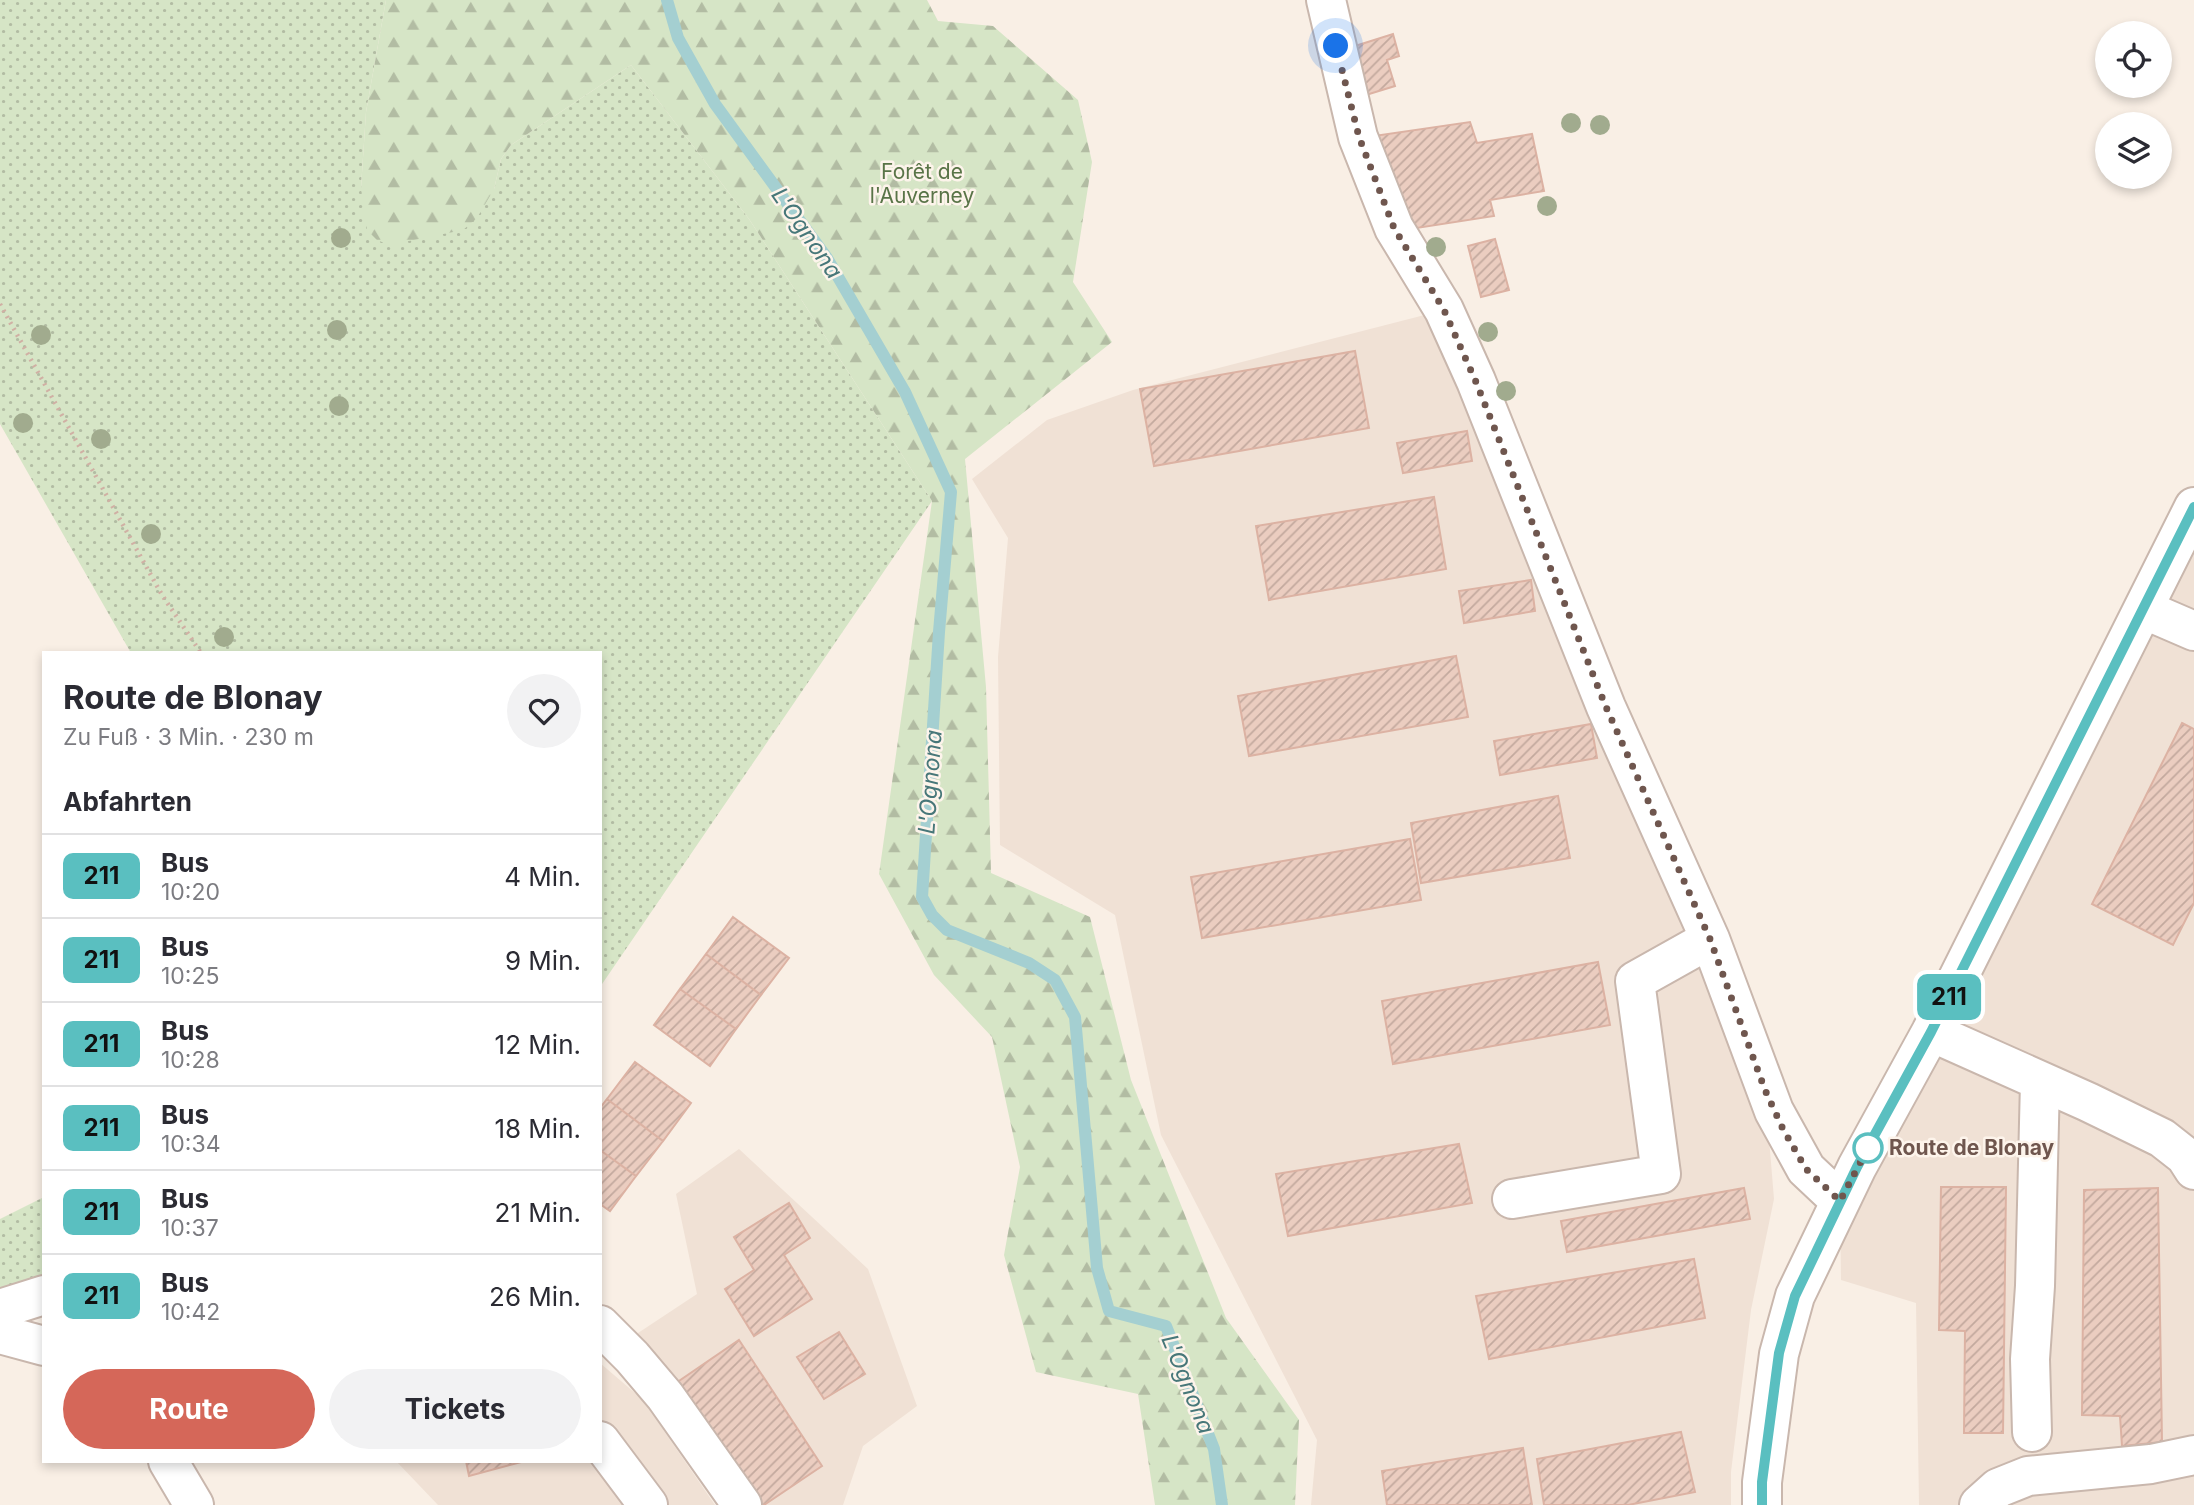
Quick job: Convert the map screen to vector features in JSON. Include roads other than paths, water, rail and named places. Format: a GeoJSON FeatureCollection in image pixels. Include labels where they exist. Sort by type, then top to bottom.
{"type":"FeatureCollection","features":[{"type":"Feature","properties":{"kind":"street"},"geometry":{"type":"LineString","coordinates":[[1326,0],[1359,137],[1394,228],[1444,310],[1476,382],[1606,707],[1710,939],[1765,1090],[1806,1169],[1840,1201]]}},
{"type":"Feature","properties":{"kind":"street"},"geometry":{"type":"LineString","coordinates":[[1762,1505],[1762,1482],[1779,1353],[1795,1296],[1840,1201],[1931,1032],[2194,507]]}},
{"type":"Feature","properties":{"kind":"street"},"geometry":{"type":"LineString","coordinates":[[2143,609],[2194,631]]}},
{"type":"Feature","properties":{"kind":"street"},"geometry":{"type":"LineString","coordinates":[[1512,1199],[1661,1174],[1635,981],[1710,939]]}},
{"type":"Feature","properties":{"kind":"street"},"geometry":{"type":"LineString","coordinates":[[1931,1032],[2178,1144],[2194,1170]]}},
{"type":"Feature","properties":{"kind":"street"},"geometry":{"type":"LineString","coordinates":[[2032,1432],[2030,1359],[2035,1286],[2040,1082]]}},
{"type":"Feature","properties":{"kind":"street"},"geometry":{"type":"LineString","coordinates":[[0,1309],[42,1296]]}},
{"type":"Feature","properties":{"kind":"street"},"geometry":{"type":"LineString","coordinates":[[602,1327],[665,1396],[742,1505]]}},
{"type":"Feature","properties":{"kind":"street"},"geometry":{"type":"LineString","coordinates":[[0,1334],[42,1345]]}},
{"type":"Feature","properties":{"kind":"street"},"geometry":{"type":"LineString","coordinates":[[602,1444],[648,1505]]}},
{"type":"Feature","properties":{"kind":"street"},"geometry":{"type":"LineString","coordinates":[[1979,1505],[1998,1489],[2028,1476],[2151,1464],[2194,1455]]}},
{"type":"Feature","properties":{"kind":"street"},"geometry":{"type":"LineString","coordinates":[[169,1463],[194,1505]]}},
{"type":"Feature","properties":{"kind":"waterway","name":"L'Ognona"},"geometry":{"type":"LineString","coordinates":[[667,0],[678,38],[715,104],[827,258],[905,392],[951,492],[922,897],[932,915],[947,930],[1029,963],[1055,980],[1075,1017],[1097,1268],[1109,1311],[1166,1326],[1214,1449],[1222,1505]]}},
{"type":"Feature","properties":{"kind":"place","name":"Route de Blonay"},"geometry":{"type":"Point","coordinates":[1868,1148]}},
{"type":"Feature","properties":{"kind":"park label","name":"Forêt de l'Auverney"},"geometry":{"type":"Point","coordinates":[922,184]}}]}
